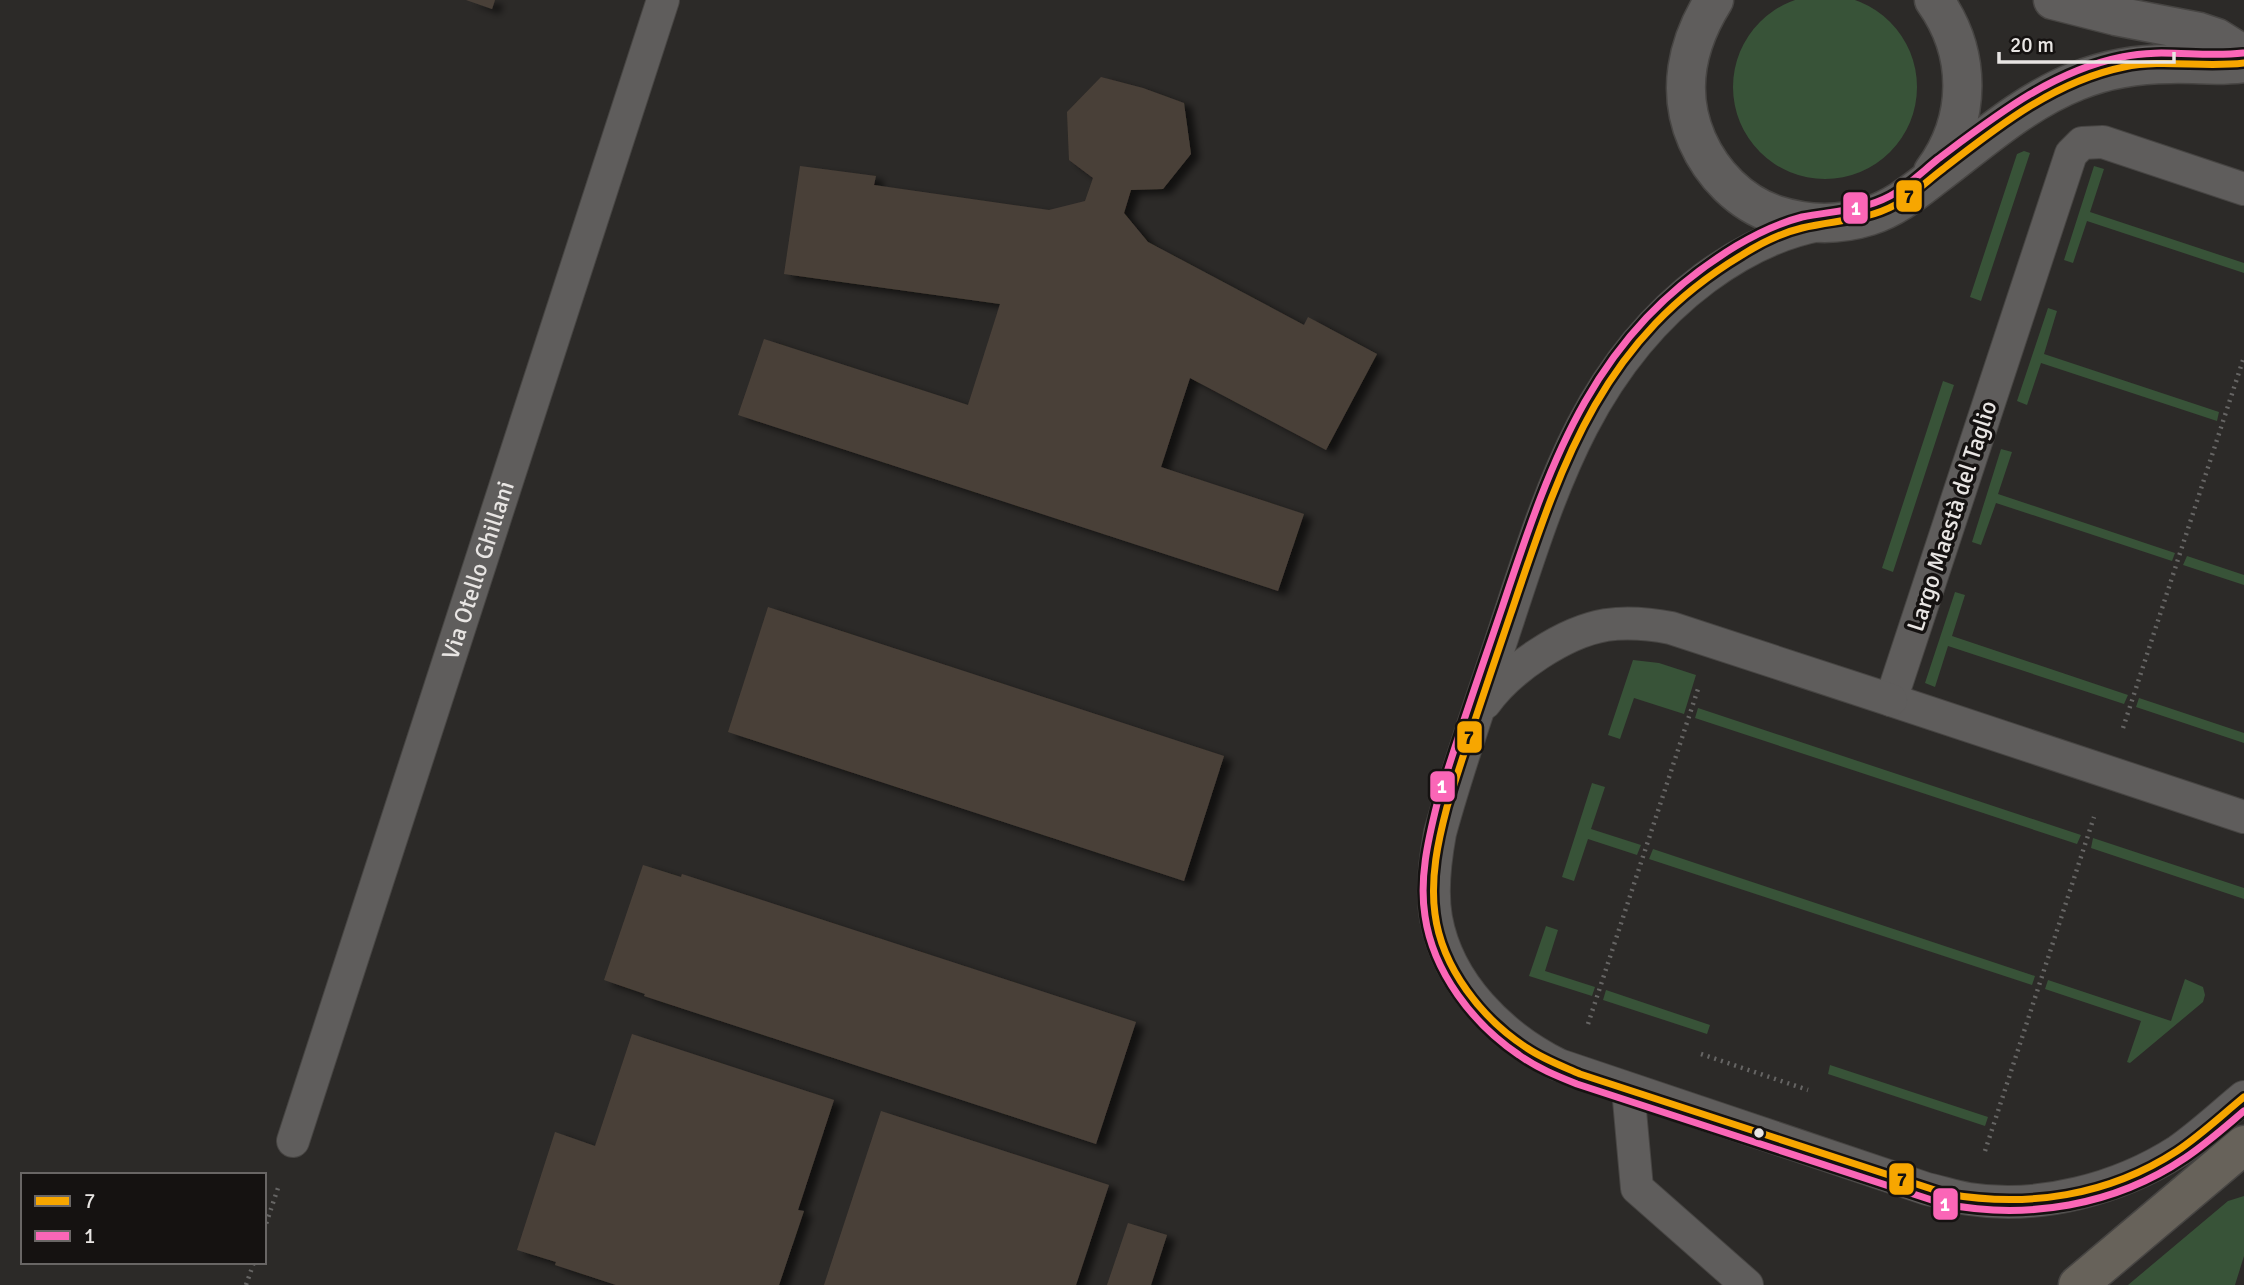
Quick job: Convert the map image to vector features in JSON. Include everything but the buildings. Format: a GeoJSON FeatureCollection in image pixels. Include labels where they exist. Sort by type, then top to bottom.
{"type":"FeatureCollection","features":[{"type":"Feature","properties":{"kind":"main road"},"geometry":{"type":"LineString","coordinates":[[2078,1285],[2244,1145]]}},
{"type":"Feature","properties":{"kind":"street"},"geometry":{"type":"LineString","coordinates":[[1693,39],[1696,0]]}},
{"type":"Feature","properties":{"kind":"street"},"geometry":{"type":"LineString","coordinates":[[1714,0],[1693,39],[1687,62],[1687,107],[1693,130],[1714,169],[1729,187],[1768,212],[1808,223],[1824,224],[1870,216],[1895,205],[2035,101],[2079,80],[2129,66],[2223,66],[2244,63]]}},
{"type":"Feature","properties":{"kind":"street"},"geometry":{"type":"LineString","coordinates":[[1918,189],[1952,141],[1962,108],[1964,86],[1962,62],[1956,40],[1947,19],[1934,0]]}},
{"type":"Feature","properties":{"kind":"street"},"geometry":{"type":"LineString","coordinates":[[2053,0],[2143,22],[2199,32],[2217,38],[2244,55]]}},
{"type":"Feature","properties":{"kind":"lane","name":"Via Otello Ghillani"},"geometry":{"type":"LineString","coordinates":[[293,1141],[663,0]]}},
{"type":"Feature","properties":{"kind":"lane","name":"Largo Maestà del Taglio"},"geometry":{"type":"LineString","coordinates":[[1891,700],[2074,150],[2088,141],[2103,142],[2244,189]]}},
{"type":"Feature","properties":{"kind":"lane"},"geometry":{"type":"LineString","coordinates":[[1824,224],[1769,239],[1689,290],[1651,325],[1614,372],[1586,417],[1550,496],[1447,807],[1436,856],[1434,879],[1435,916],[1446,951],[1471,994],[1503,1030],[1520,1044],[1559,1065],[1927,1188],[1968,1199],[2035,1200],[2110,1184],[2180,1149],[2244,1097]]}},
{"type":"Feature","properties":{"kind":"lane"},"geometry":{"type":"LineString","coordinates":[[1472,730],[1478,712],[1500,684],[1545,651],[1584,631],[1620,624],[1653,625],[1714,642],[2244,817]]}},
{"type":"Feature","properties":{"kind":"lane"},"geometry":{"type":"LineString","coordinates":[[1628,1089],[1637,1188],[1747,1285]]}},
{"type":"Feature","properties":{"kind":"path"},"geometry":{"type":"LineString","coordinates":[[1588,1024],[1714,642]]}},
{"type":"Feature","properties":{"kind":"path"},"geometry":{"type":"LineString","coordinates":[[1701,1054],[1808,1090]]}},
{"type":"Feature","properties":{"kind":"path"},"geometry":{"type":"LineString","coordinates":[[246,1285],[253,1264]]}},
{"type":"Feature","properties":{"kind":"green space"},"geometry":{"type":"Polygon","coordinates":[[[1800,-1],[1850,-1],[1876,11],[1890,22],[1901,36],[1915,69],[1915,105],[1901,138],[1890,152],[1876,163],[1843,177],[1807,177],[1774,163],[1760,152],[1749,138],[1735,105],[1735,69],[1749,36],[1760,22],[1774,11],[1800,-1]]]}},
{"type":"Feature","properties":{"kind":"green space"},"geometry":{"type":"Polygon","coordinates":[[[2024,151],[2030,153],[1981,301],[1970,297],[2017,154],[2024,151]]]}},
{"type":"Feature","properties":{"kind":"green space"},"geometry":{"type":"Polygon","coordinates":[[[2094,166],[2104,169],[2090,212],[2244,263],[2244,273],[2087,221],[2073,263],[2064,260],[2094,166]]]}},
{"type":"Feature","properties":{"kind":"green space"},"geometry":{"type":"Polygon","coordinates":[[[2048,308],[2057,311],[2044,354],[2219,412],[2217,421],[2041,363],[2027,405],[2017,401],[2048,308]]]}},
{"type":"Feature","properties":{"kind":"green space"},"geometry":{"type":"Polygon","coordinates":[[[1943,381],[1954,385],[1893,572],[1882,568],[1943,381]]]}},
{"type":"Feature","properties":{"kind":"green space"},"geometry":{"type":"Polygon","coordinates":[[[2001,449],[2012,452],[1998,494],[2175,553],[2172,561],[1996,503],[1981,545],[1972,542],[2001,449]]]}},
{"type":"Feature","properties":{"kind":"green space"},"geometry":{"type":"Polygon","coordinates":[[[2187,556],[2244,575],[2244,585],[2183,565],[2187,556]]]}},
{"type":"Feature","properties":{"kind":"green space"},"geometry":{"type":"Polygon","coordinates":[[[1955,592],[1965,595],[1952,636],[2128,695],[2124,704],[1948,646],[1935,687],[1925,683],[1955,592]]]}},
{"type":"Feature","properties":{"kind":"green space"},"geometry":{"type":"Polygon","coordinates":[[[1633,660],[1659,663],[1696,675],[1684,714],[1634,698],[1620,739],[1608,735],[1633,660]]]}},
{"type":"Feature","properties":{"kind":"green space"},"geometry":{"type":"Polygon","coordinates":[[[2139,698],[2244,733],[2244,743],[2136,707],[2139,698]]]}},
{"type":"Feature","properties":{"kind":"green space"},"geometry":{"type":"Polygon","coordinates":[[[1698,708],[2081,835],[2077,844],[1695,718],[1698,708]]]}},
{"type":"Feature","properties":{"kind":"green space"},"geometry":{"type":"Polygon","coordinates":[[[1592,783],[1605,787],[1591,829],[1641,845],[1637,855],[1588,839],[1574,881],[1562,877],[1592,783]]]}},
{"type":"Feature","properties":{"kind":"green space"},"geometry":{"type":"Polygon","coordinates":[[[2093,838],[2244,888],[2244,899],[2091,848],[2093,838]]]}},
{"type":"Feature","properties":{"kind":"green space"},"geometry":{"type":"Polygon","coordinates":[[[1653,849],[2035,976],[2032,985],[1649,859],[1653,849]]]}},
{"type":"Feature","properties":{"kind":"green space"},"geometry":{"type":"Polygon","coordinates":[[[1546,926],[1558,930],[1545,971],[1595,987],[1592,996],[1529,976],[1546,926]]]}},
{"type":"Feature","properties":{"kind":"green space"},"geometry":{"type":"Polygon","coordinates":[[[2185,979],[2203,987],[2203,1002],[2130,1063],[2127,1062],[2141,1021],[2045,989],[2048,980],[2171,1021],[2185,979]]]}},
{"type":"Feature","properties":{"kind":"green space"},"geometry":{"type":"Polygon","coordinates":[[[1606,990],[1710,1025],[1707,1034],[1603,1000],[1606,990]]]}},
{"type":"Feature","properties":{"kind":"green space"},"geometry":{"type":"Polygon","coordinates":[[[1830,1065],[1988,1117],[1985,1126],[1828,1074],[1830,1065]]]}},
{"type":"Feature","properties":{"kind":"green space"},"geometry":{"type":"Polygon","coordinates":[[[2244,1196],[2244,1256],[2235,1285],[2128,1285],[2228,1201],[2244,1196]]]}},
{"type":"Feature","properties":{"kind":"transit line","name":"1"},"geometry":{"type":"LineString","coordinates":[[2243,53],[2137,54],[2072,73],[2002,112],[1890,196],[1858,208],[1793,219],[1736,246],[1687,280],[1646,318],[1612,359],[1584,403],[1560,450],[1540,500],[1437,804],[1428,846],[1423,902],[1429,937],[1446,976],[1458,995],[1486,1028],[1526,1060],[1577,1084],[1944,1204],[1975,1209],[2038,1209],[2099,1198],[2129,1188],[2185,1158],[2244,1111]]}},
{"type":"Feature","properties":{"kind":"transit line","name":"7"},"geometry":{"type":"LineString","coordinates":[[2244,63],[2139,65],[2074,83],[2006,122],[1895,205],[1861,217],[1794,230],[1749,251],[1693,289],[1653,326],[1620,367],[1592,410],[1548,507],[1447,807],[1434,873],[1435,914],[1439,934],[1455,972],[1480,1007],[1510,1036],[1533,1052],[1580,1074],[1947,1194],[2007,1200],[2037,1198],[2066,1195],[2123,1179],[2177,1151],[2244,1097]]}}]}
